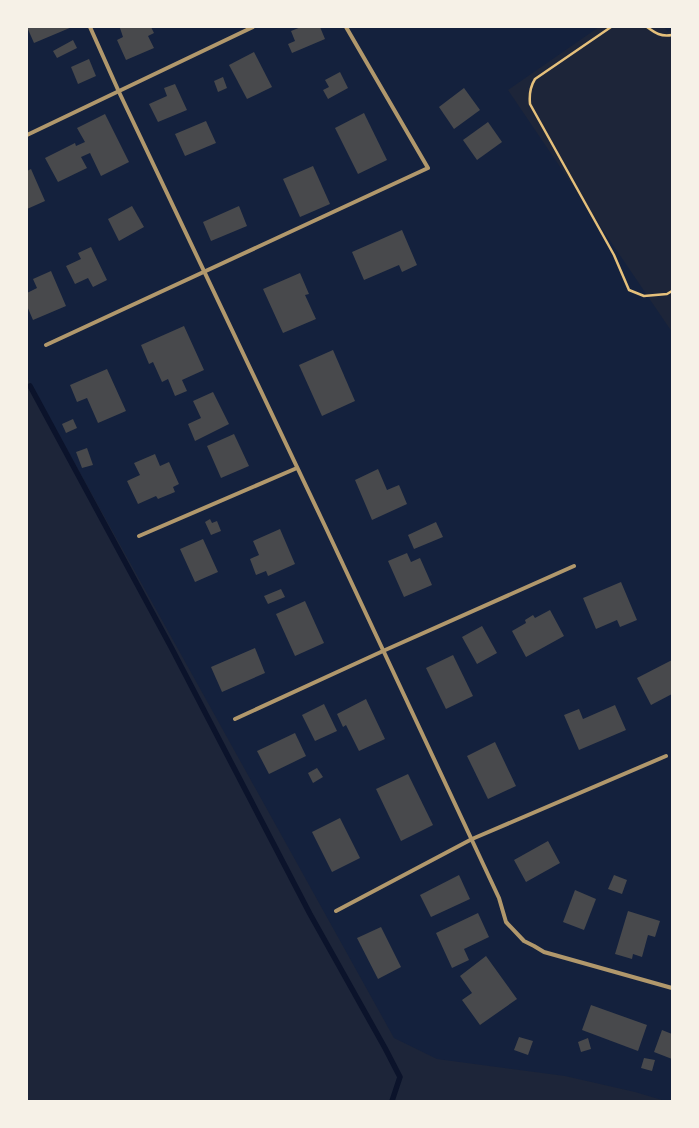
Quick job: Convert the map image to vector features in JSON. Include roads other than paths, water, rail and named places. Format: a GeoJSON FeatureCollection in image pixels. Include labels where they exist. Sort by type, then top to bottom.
{"type":"FeatureCollection","features":[{"type":"Feature","properties":{"kind":"street"},"geometry":{"type":"LineString","coordinates":[[90,27],[119,92],[472,839],[499,898],[506,922],[524,941],[544,952],[672,988]]}},
{"type":"Feature","properties":{"kind":"street"},"geometry":{"type":"LineString","coordinates":[[27,135],[253,27]]}},
{"type":"Feature","properties":{"kind":"street"},"geometry":{"type":"LineString","coordinates":[[46,345],[428,168],[346,27]]}},
{"type":"Feature","properties":{"kind":"street"},"geometry":{"type":"LineString","coordinates":[[139,536],[297,468]]}},
{"type":"Feature","properties":{"kind":"street"},"geometry":{"type":"LineString","coordinates":[[235,719],[574,566]]}},
{"type":"Feature","properties":{"kind":"street"},"geometry":{"type":"LineString","coordinates":[[336,910],[472,839],[666,756]]}},
{"type":"Feature","properties":{"kind":"waterway"},"geometry":{"type":"LineString","coordinates":[[30,386],[171,647],[310,914],[400,1077],[392,1101]]}}]}
